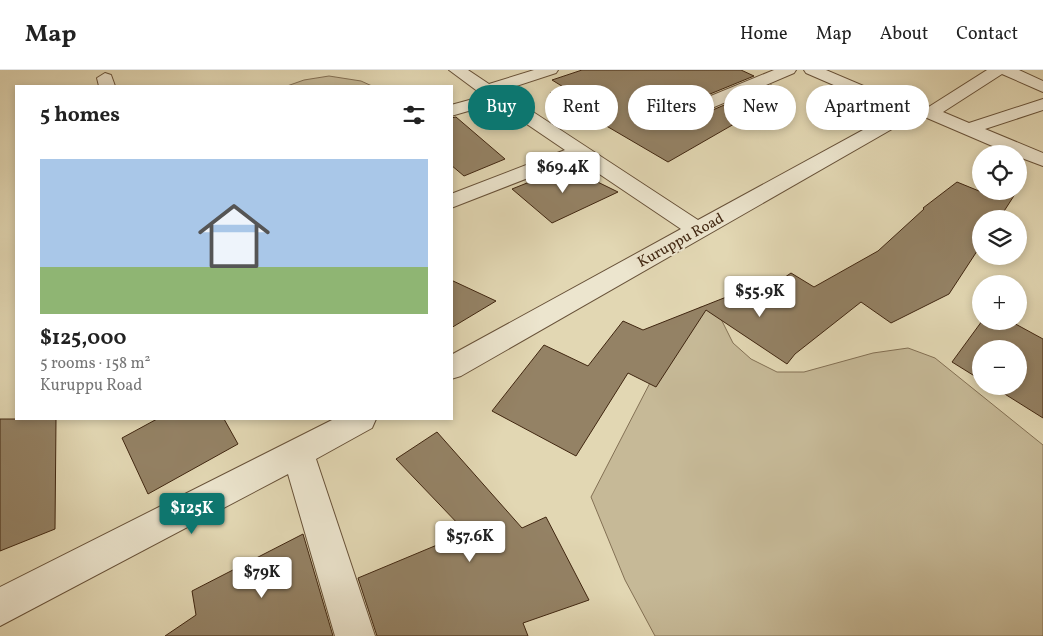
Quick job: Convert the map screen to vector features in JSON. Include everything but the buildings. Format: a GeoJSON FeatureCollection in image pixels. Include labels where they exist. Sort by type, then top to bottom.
{"type":"FeatureCollection","features":[{"type":"Feature","properties":{"kind":"street"},"geometry":{"type":"LineString","coordinates":[[457,70],[481,85]]}},
{"type":"Feature","properties":{"kind":"street"},"geometry":{"type":"LineString","coordinates":[[513,85],[550,70]]}},
{"type":"Feature","properties":{"kind":"street"},"geometry":{"type":"LineString","coordinates":[[714,101],[788,70]]}},
{"type":"Feature","properties":{"kind":"street"},"geometry":{"type":"LineString","coordinates":[[812,70],[850,85]]}},
{"type":"Feature","properties":{"kind":"street","name":"Kuruppu Road"},"geometry":{"type":"LineString","coordinates":[[929,108],[998,70]]}},
{"type":"Feature","properties":{"kind":"street"},"geometry":{"type":"LineString","coordinates":[[1006,70],[1043,86]]}},
{"type":"Feature","properties":{"kind":"street"},"geometry":{"type":"LineString","coordinates":[[453,110],[468,104]]}},
{"type":"Feature","properties":{"kind":"street"},"geometry":{"type":"LineString","coordinates":[[968,129],[1043,104]]}},
{"type":"Feature","properties":{"kind":"street"},"geometry":{"type":"LineString","coordinates":[[929,116],[968,129],[1043,160]]}},
{"type":"Feature","properties":{"kind":"street"},"geometry":{"type":"LineString","coordinates":[[535,121],[699,231]]}},
{"type":"Feature","properties":{"kind":"street","name":"Kuruppu Road"},"geometry":{"type":"LineString","coordinates":[[453,367],[699,231],[888,130]]}},
{"type":"Feature","properties":{"kind":"street"},"geometry":{"type":"LineString","coordinates":[[453,201],[580,152]]}},
{"type":"Feature","properties":{"kind":"street"},"geometry":{"type":"LineString","coordinates":[[0,607],[359,420]]}},
{"type":"Feature","properties":{"kind":"street"},"geometry":{"type":"LineString","coordinates":[[298,453],[355,636]]}},
{"type":"Feature","properties":{"kind":"shaded area"},"geometry":{"type":"Polygon","coordinates":[[[329,76],[361,81],[370,85],[290,85],[304,80],[329,76]]]}},
{"type":"Feature","properties":{"kind":"shaded area"},"geometry":{"type":"Polygon","coordinates":[[[701,307],[719,315],[733,343],[751,359],[777,372],[804,372],[873,353],[908,348],[935,358],[972,388],[972,395],[981,395],[1043,445],[1043,636],[655,636],[625,580],[591,497],[684,317],[701,307]]]}}]}
